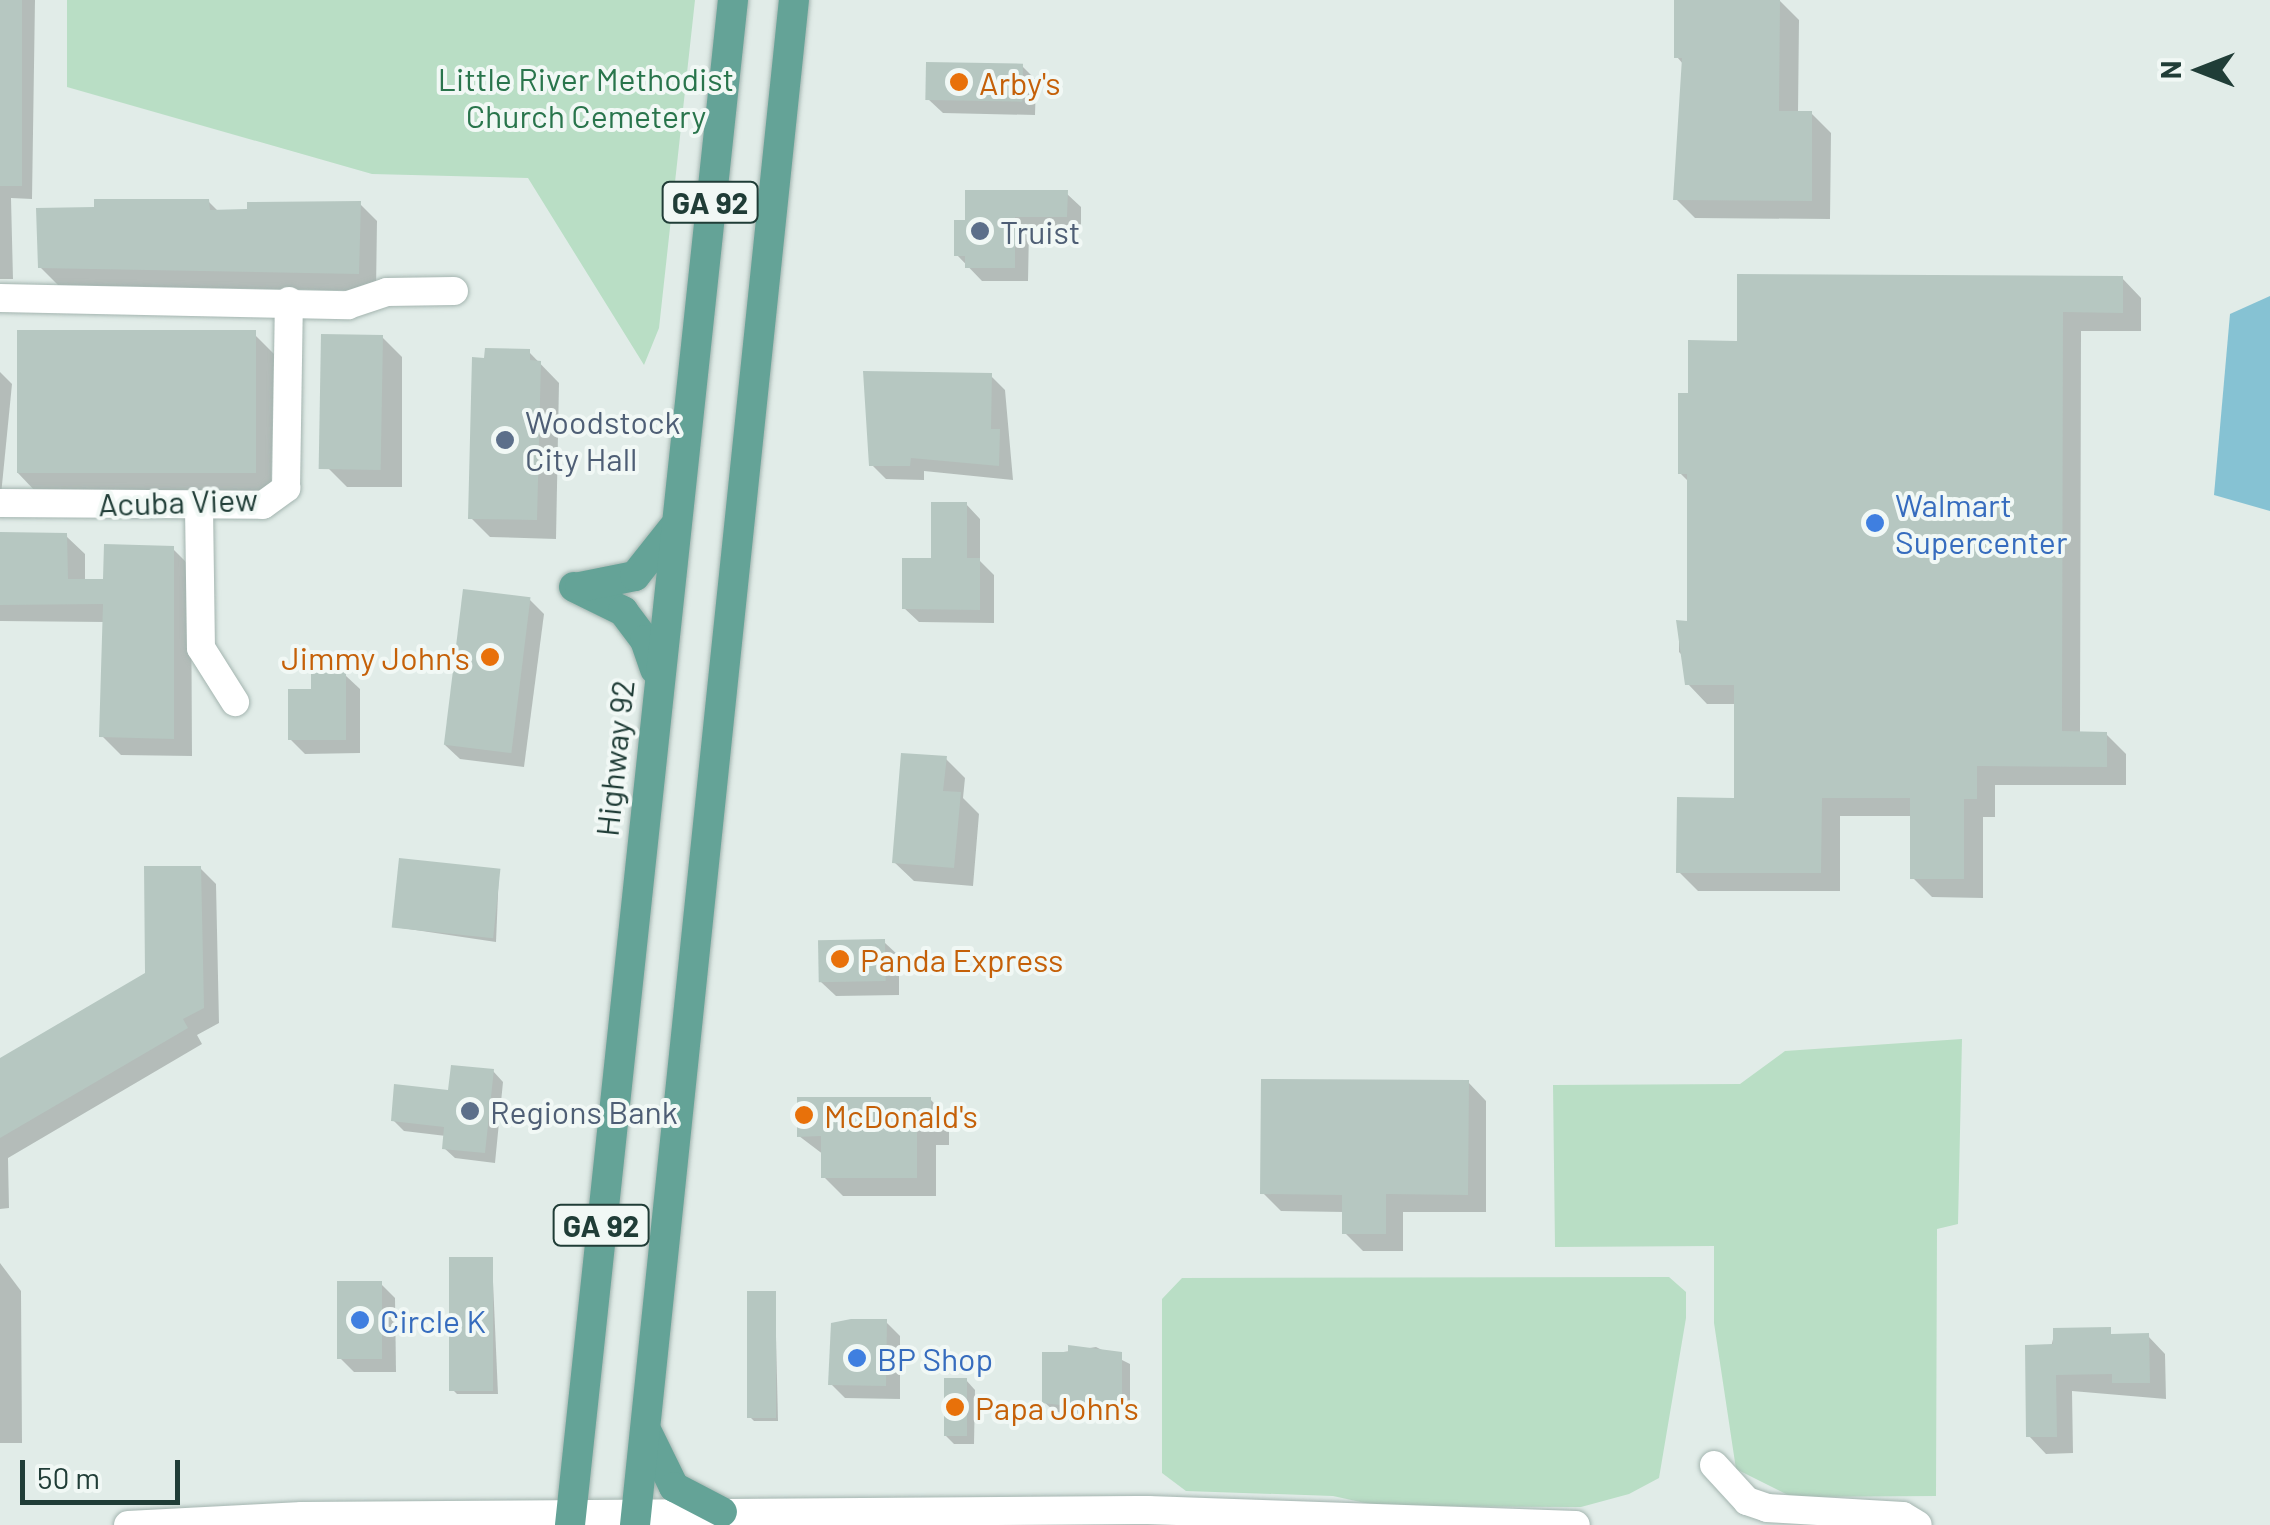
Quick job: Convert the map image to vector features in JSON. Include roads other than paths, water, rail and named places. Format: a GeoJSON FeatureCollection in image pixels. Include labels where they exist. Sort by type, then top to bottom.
{"type":"FeatureCollection","features":[{"type":"Feature","properties":{"kind":"main road","name":"Highway 92"},"geometry":{"type":"LineString","coordinates":[[576,1521],[658,676],[733,0]]}},
{"type":"Feature","properties":{"kind":"main road","name":"GA 92"},"geometry":{"type":"LineString","coordinates":[[636,1519],[794,0]]}},
{"type":"Feature","properties":{"kind":"main road"},"geometry":{"type":"LineString","coordinates":[[658,676],[634,622],[611,602],[574,588],[635,576],[675,525]]}},
{"type":"Feature","properties":{"kind":"main road"},"geometry":{"type":"LineString","coordinates":[[646,1421],[656,1459],[674,1487],[722,1512]]}},
{"type":"Feature","properties":{"kind":"street"},"geometry":{"type":"LineString","coordinates":[[0,298],[289,300],[348,305],[387,292],[454,291]]}},
{"type":"Feature","properties":{"kind":"street","name":"Acuba View"},"geometry":{"type":"LineString","coordinates":[[0,503],[262,505],[286,488],[289,300]]}},
{"type":"Feature","properties":{"kind":"street"},"geometry":{"type":"LineString","coordinates":[[198,507],[202,648],[235,702]]}},
{"type":"Feature","properties":{"kind":"street"},"geometry":{"type":"LineString","coordinates":[[1714,1465],[1747,1501],[1767,1508],[1903,1516],[1918,1525]]}},
{"type":"Feature","properties":{"kind":"street"},"geometry":{"type":"LineString","coordinates":[[128,1525],[576,1521],[722,1512],[1148,1510],[1328,1520],[1576,1525]]}},
{"type":"Feature","properties":{"kind":"street"},"geometry":{"type":"LineString","coordinates":[[1269,1525],[1328,1520]]}},
{"type":"Feature","properties":{"kind":"water"},"geometry":{"type":"Polygon","coordinates":[[[2270,296],[2270,511],[2214,495],[2230,314],[2270,296]]]}},
{"type":"Feature","properties":{"kind":"place","name":"Arby's"},"geometry":{"type":"Point","coordinates":[959,82]}},
{"type":"Feature","properties":{"kind":"place","name":"Truist"},"geometry":{"type":"Point","coordinates":[980,231]}},
{"type":"Feature","properties":{"kind":"place","name":"Woodstock City Hall"},"geometry":{"type":"Point","coordinates":[505,440]}},
{"type":"Feature","properties":{"kind":"place","name":"Walmart Supercenter"},"geometry":{"type":"Point","coordinates":[1875,523]}},
{"type":"Feature","properties":{"kind":"place","name":"Jimmy John's"},"geometry":{"type":"Point","coordinates":[490,657]}},
{"type":"Feature","properties":{"kind":"place","name":"Panda Express"},"geometry":{"type":"Point","coordinates":[840,959]}},
{"type":"Feature","properties":{"kind":"place","name":"Regions Bank"},"geometry":{"type":"Point","coordinates":[470,1111]}},
{"type":"Feature","properties":{"kind":"place","name":"McDonald's"},"geometry":{"type":"Point","coordinates":[804,1115]}},
{"type":"Feature","properties":{"kind":"place","name":"Circle K"},"geometry":{"type":"Point","coordinates":[360,1320]}},
{"type":"Feature","properties":{"kind":"place","name":"BP Shop"},"geometry":{"type":"Point","coordinates":[857,1358]}},
{"type":"Feature","properties":{"kind":"place","name":"Papa John's"},"geometry":{"type":"Point","coordinates":[955,1407]}},
{"type":"Feature","properties":{"kind":"park label","name":"Little River Methodist Church Cemetery"},"geometry":{"type":"Point","coordinates":[586,98]}}]}
